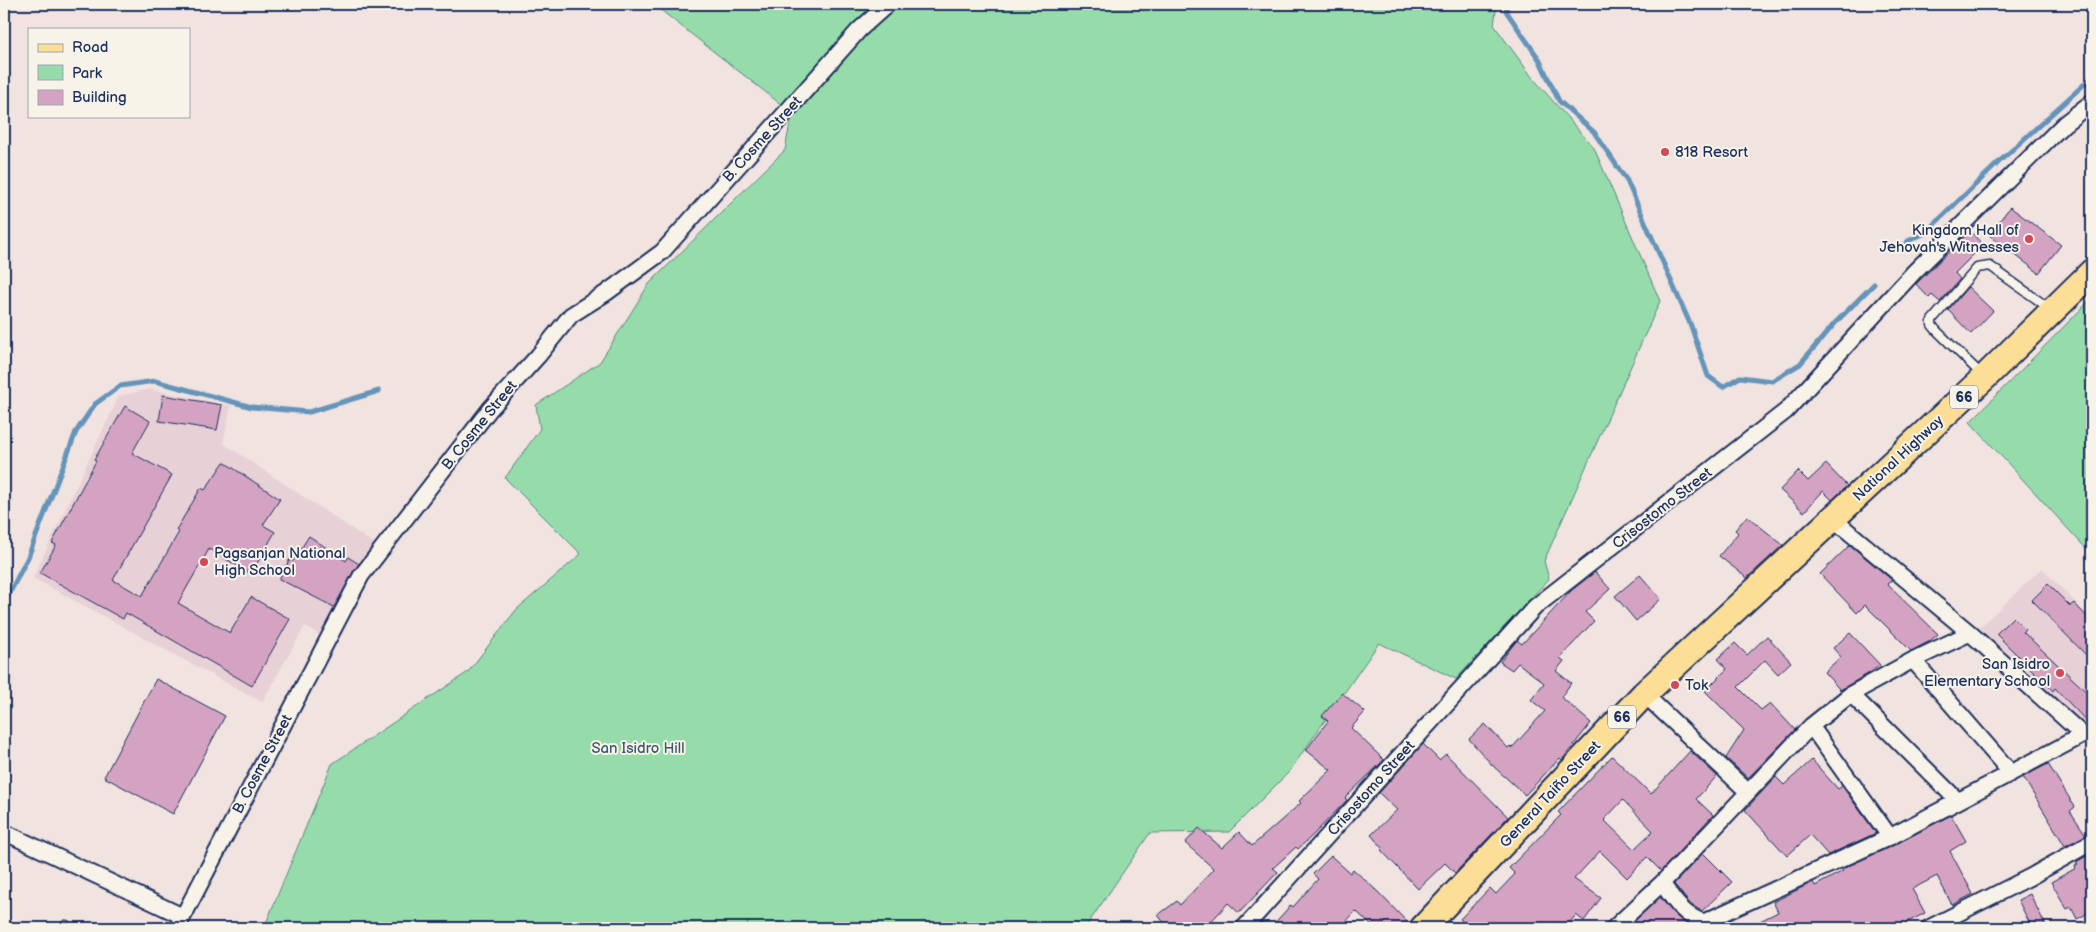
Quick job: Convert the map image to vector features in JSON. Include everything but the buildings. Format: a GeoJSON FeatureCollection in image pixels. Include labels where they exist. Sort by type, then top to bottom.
{"type":"FeatureCollection","features":[{"type":"Feature","properties":{"kind":"main road","name":"National Highway"},"geometry":{"type":"LineString","coordinates":[[1832,518],[1985,378],[2092,272]]}},
{"type":"Feature","properties":{"kind":"main road","name":"General Taiño Street"},"geometry":{"type":"LineString","coordinates":[[1424,928],[1644,694],[1832,518]]}},
{"type":"Feature","properties":{"kind":"street","name":"B. Cosme Street"},"geometry":{"type":"LineString","coordinates":[[180,922],[361,576],[490,409],[538,356],[571,315],[606,293],[662,252],[859,30],[888,4]]}},
{"type":"Feature","properties":{"kind":"street","name":"Crisostomo Street"},"geometry":{"type":"LineString","coordinates":[[1244,928],[1535,607],[1786,411],[1914,272],[2064,124],[2092,102]]}},
{"type":"Feature","properties":{"kind":"street"},"geometry":{"type":"LineString","coordinates":[[1662,883],[1676,902],[1693,919],[1704,922],[1890,837],[2011,773],[2088,741],[1970,633],[1832,518]]}},
{"type":"Feature","properties":{"kind":"street"},"geometry":{"type":"LineString","coordinates":[[1614,928],[1662,883],[1747,791],[1811,726],[1851,694],[1913,660],[1970,633]]}},
{"type":"Feature","properties":{"kind":"street"},"geometry":{"type":"LineString","coordinates":[[1913,660],[2011,773]]}},
{"type":"Feature","properties":{"kind":"street"},"geometry":{"type":"LineString","coordinates":[[1644,694],[1747,791]]}},
{"type":"Feature","properties":{"kind":"street"},"geometry":{"type":"LineString","coordinates":[[1851,694],[1958,801]]}},
{"type":"Feature","properties":{"kind":"street"},"geometry":{"type":"LineString","coordinates":[[1811,726],[1890,837]]}},
{"type":"Feature","properties":{"kind":"street"},"geometry":{"type":"LineString","coordinates":[[4,832],[180,922]]}},
{"type":"Feature","properties":{"kind":"street"},"geometry":{"type":"LineString","coordinates":[[1929,928],[2030,877],[2092,842]]}},
{"type":"Feature","properties":{"kind":"lane"},"geometry":{"type":"LineString","coordinates":[[1985,378],[1932,325],[1935,315],[1976,268],[1990,266],[2053,311]]}},
{"type":"Feature","properties":{"kind":"shaded area","name":"Pagsanjan National High School"},"geometry":{"type":"Polygon","coordinates":[[[149,389],[231,406],[223,443],[376,545],[326,639],[305,626],[262,702],[33,578],[119,396],[149,389]]]}},
{"type":"Feature","properties":{"kind":"shaded area","name":"San Isidro Elementary School"},"geometry":{"type":"Polygon","coordinates":[[[2042,568],[2092,620],[2092,739],[2077,718],[1979,628],[2042,568]]]}},
{"type":"Feature","properties":{"kind":"green space","name":"San Isidro Hill"},"geometry":{"type":"Polygon","coordinates":[[[653,4],[1497,4],[1494,25],[1532,77],[1594,148],[1660,301],[1544,561],[1549,579],[1456,679],[1379,643],[1289,772],[1229,832],[1150,833],[1085,928],[264,928],[332,764],[468,672],[516,610],[581,554],[505,478],[540,429],[536,405],[600,362],[649,284],[785,150],[792,113],[653,4]]]}},
{"type":"Feature","properties":{"kind":"green space"},"geometry":{"type":"Polygon","coordinates":[[[2092,298],[2092,555],[1970,422],[2092,298]]]}},
{"type":"Feature","properties":{"kind":"waterway"},"geometry":{"type":"LineString","coordinates":[[1507,4],[1506,11],[1539,59],[1559,101],[1594,132],[1627,181],[1691,326],[1708,376],[1723,387],[1740,377],[1772,381],[1800,364],[1836,322],[1874,284]]}},
{"type":"Feature","properties":{"kind":"waterway"},"geometry":{"type":"LineString","coordinates":[[1903,250],[1908,241],[1925,233],[2092,77]]}},
{"type":"Feature","properties":{"kind":"waterway"},"geometry":{"type":"LineString","coordinates":[[4,604],[28,557],[76,432],[95,404],[120,386],[155,381],[252,407],[309,412],[379,391]]}},
{"type":"Feature","properties":{"kind":"place","name":"818 Resort"},"geometry":{"type":"Point","coordinates":[1665,152]}},
{"type":"Feature","properties":{"kind":"place","name":"Kingdom Hall of Jehovah's Witnesses"},"geometry":{"type":"Point","coordinates":[2029,239]}},
{"type":"Feature","properties":{"kind":"place","name":"Pagsanjan National High School"},"geometry":{"type":"Point","coordinates":[204,562]}},
{"type":"Feature","properties":{"kind":"place","name":"San Isidro Elementary School"},"geometry":{"type":"Point","coordinates":[2060,673]}},
{"type":"Feature","properties":{"kind":"place","name":"Tok"},"geometry":{"type":"Point","coordinates":[1675,685]}}]}
